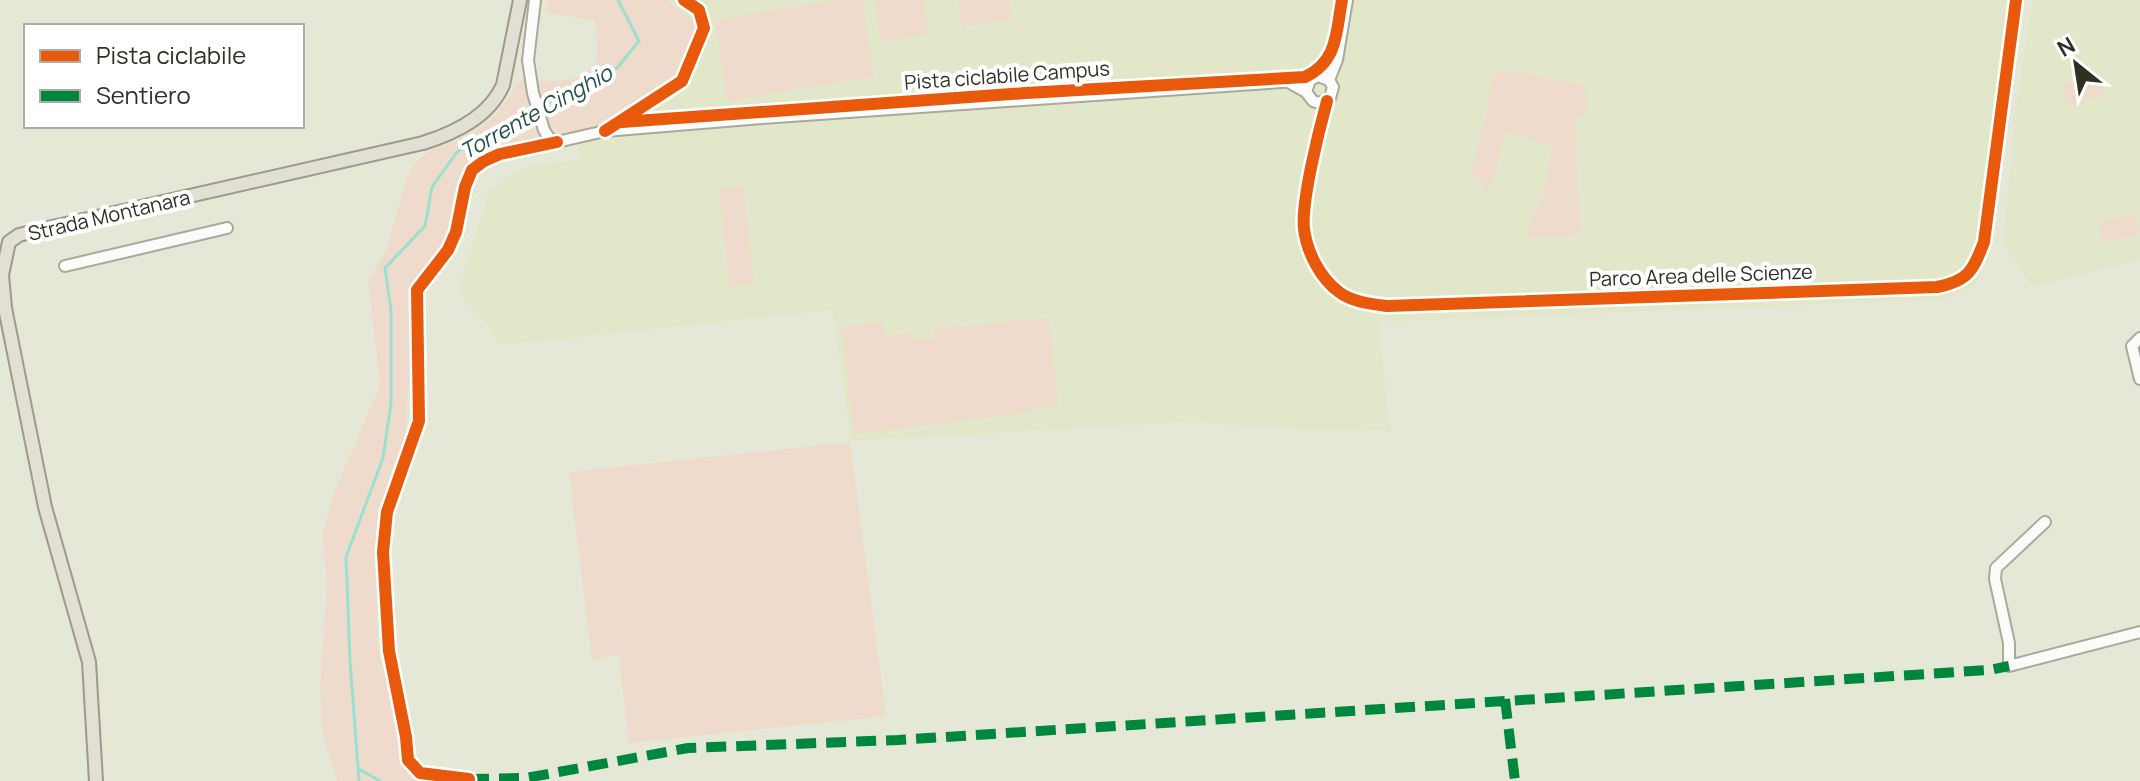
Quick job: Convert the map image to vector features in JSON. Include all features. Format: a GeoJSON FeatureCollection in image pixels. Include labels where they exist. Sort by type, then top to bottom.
{"type":"FeatureCollection","features":[{"type":"Feature","properties":{"kind":"main road","name":"Strada Montanara"},"geometry":{"type":"LineString","coordinates":[[96,781],[89,662],[45,507],[9,333],[2,275],[4,240],[448,135],[466,125],[498,96],[503,85],[520,0]]}},
{"type":"Feature","properties":{"kind":"street"},"geometry":{"type":"LineString","coordinates":[[535,0],[528,60],[533,93],[544,130],[549,138],[557,142],[605,131],[746,119],[1319,79]]}},
{"type":"Feature","properties":{"kind":"street"},"geometry":{"type":"LineString","coordinates":[[1306,92],[1337,60],[1347,0]]}},
{"type":"Feature","properties":{"kind":"street","name":"Parco Area delle Scienze"},"geometry":{"type":"LineString","coordinates":[[1319,79],[1333,91],[1322,120],[1304,227],[1309,251],[1320,271],[1340,293],[1368,303],[1402,306],[1937,287],[1952,284],[1970,274],[1984,242],[2016,0]]}},
{"type":"Feature","properties":{"kind":"street"},"geometry":{"type":"LineString","coordinates":[[1286,81],[1306,92],[1322,120]]}},
{"type":"Feature","properties":{"kind":"street"},"geometry":{"type":"LineString","coordinates":[[1314,102],[1327,101]]}},
{"type":"Feature","properties":{"kind":"street"},"geometry":{"type":"LineString","coordinates":[[65,266],[227,228]]}},
{"type":"Feature","properties":{"kind":"street"},"geometry":{"type":"LineString","coordinates":[[2140,338],[2132,346],[2140,379]]}},
{"type":"Feature","properties":{"kind":"street"},"geometry":{"type":"LineString","coordinates":[[2045,522],[1996,568],[1995,579],[2009,643],[2009,666],[2140,632]]}},
{"type":"Feature","properties":{"kind":"shaded area"},"geometry":{"type":"Polygon","coordinates":[[[548,0],[665,0],[695,22],[693,38],[674,80],[615,118],[576,133],[498,149],[477,160],[462,178],[447,239],[410,289],[413,358],[406,409],[407,435],[377,521],[378,650],[390,688],[402,754],[413,775],[452,781],[337,781],[323,737],[320,687],[327,583],[322,535],[335,491],[380,385],[368,281],[387,249],[405,182],[415,163],[432,149],[467,138],[497,114],[521,79],[563,80],[584,75],[591,69],[597,56],[595,21],[546,12],[548,0]]]}},
{"type":"Feature","properties":{"kind":"shaded area"},"geometry":{"type":"Polygon","coordinates":[[[665,0],[2025,0],[1985,264],[1976,284],[1946,299],[1379,322],[1390,431],[1260,428],[1193,422],[851,441],[832,310],[503,345],[458,291],[489,189],[527,167],[580,159],[576,133],[615,118],[695,22],[665,0]]]}},
{"type":"Feature","properties":{"kind":"shaded area"},"geometry":{"type":"Polygon","coordinates":[[[840,0],[862,0],[874,77],[727,101],[715,20],[840,0]]]}},
{"type":"Feature","properties":{"kind":"shaded area"},"geometry":{"type":"Polygon","coordinates":[[[875,0],[924,0],[929,34],[881,42],[875,0]]]}},
{"type":"Feature","properties":{"kind":"shaded area"},"geometry":{"type":"Polygon","coordinates":[[[958,0],[1009,0],[1012,19],[962,27],[958,0]]]}},
{"type":"Feature","properties":{"kind":"shaded area"},"geometry":{"type":"Polygon","coordinates":[[[2032,0],[2140,0],[2140,259],[2031,287],[2003,240],[2014,118],[2032,0]]]}},
{"type":"Feature","properties":{"kind":"shaded area"},"geometry":{"type":"Polygon","coordinates":[[[1511,71],[1586,86],[1587,114],[1574,117],[1580,235],[1527,237],[1530,222],[1545,190],[1553,146],[1505,132],[1484,200],[1482,182],[1471,174],[1487,112],[1492,75],[1511,71]]]}},
{"type":"Feature","properties":{"kind":"shaded area"},"geometry":{"type":"Polygon","coordinates":[[[2098,76],[2104,96],[2067,106],[2062,85],[2098,76]]]}},
{"type":"Feature","properties":{"kind":"shaded area"},"geometry":{"type":"Polygon","coordinates":[[[743,186],[754,284],[730,286],[719,189],[743,186]]]}},
{"type":"Feature","properties":{"kind":"shaded area"},"geometry":{"type":"Polygon","coordinates":[[[2135,213],[2140,234],[2103,243],[2098,223],[2135,213]]]}},
{"type":"Feature","properties":{"kind":"shaded area"},"geometry":{"type":"Polygon","coordinates":[[[1049,318],[1058,406],[1034,408],[1033,412],[854,434],[841,327],[883,322],[885,336],[913,333],[915,340],[935,339],[934,327],[945,322],[946,328],[1049,318]]]}},
{"type":"Feature","properties":{"kind":"shaded area"},"geometry":{"type":"Polygon","coordinates":[[[850,442],[886,716],[629,743],[619,654],[592,660],[569,472],[850,442]]]}},
{"type":"Feature","properties":{"kind":"waterway","name":"Torrente Cinghio"},"geometry":{"type":"LineString","coordinates":[[540,107],[617,68],[639,41],[618,0]]}},
{"type":"Feature","properties":{"kind":"waterway","name":"Torrente Cinghio"},"geometry":{"type":"LineString","coordinates":[[359,781],[346,557],[383,458],[391,403],[391,310],[385,268],[425,226],[432,187],[457,152],[534,111]]}},
{"type":"Feature","properties":{"kind":"waterway"},"geometry":{"type":"LineString","coordinates":[[359,769],[380,781]]}},
{"type":"Feature","properties":{"kind":"marked path"},"geometry":{"type":"LineString","coordinates":[[469,779],[526,778],[688,748],[898,740],[1989,670],[2009,666]]}},
{"type":"Feature","properties":{"kind":"marked path"},"geometry":{"type":"LineString","coordinates":[[1505,699],[1515,781]]}},
{"type":"Feature","properties":{"kind":"cycle path"},"geometry":{"type":"LineString","coordinates":[[605,131],[682,81],[704,28],[699,10],[684,0]]}},
{"type":"Feature","properties":{"kind":"cycle path","name":"Pista ciclabile Campus"},"geometry":{"type":"LineString","coordinates":[[622,122],[1305,77],[1324,63],[1330,54],[1342,0]]}},
{"type":"Feature","properties":{"kind":"cycle path"},"geometry":{"type":"LineString","coordinates":[[1327,101],[1308,184],[1304,229],[1308,247],[1320,272],[1339,292],[1356,300],[1387,306],[1937,287],[1963,278],[1984,242],[2016,0]]}},
{"type":"Feature","properties":{"kind":"cycle path"},"geometry":{"type":"LineString","coordinates":[[469,779],[420,773],[408,760],[389,651],[383,552],[387,512],[419,421],[417,290],[448,250],[456,232],[465,187],[472,170],[500,154],[557,142]]}}]}
